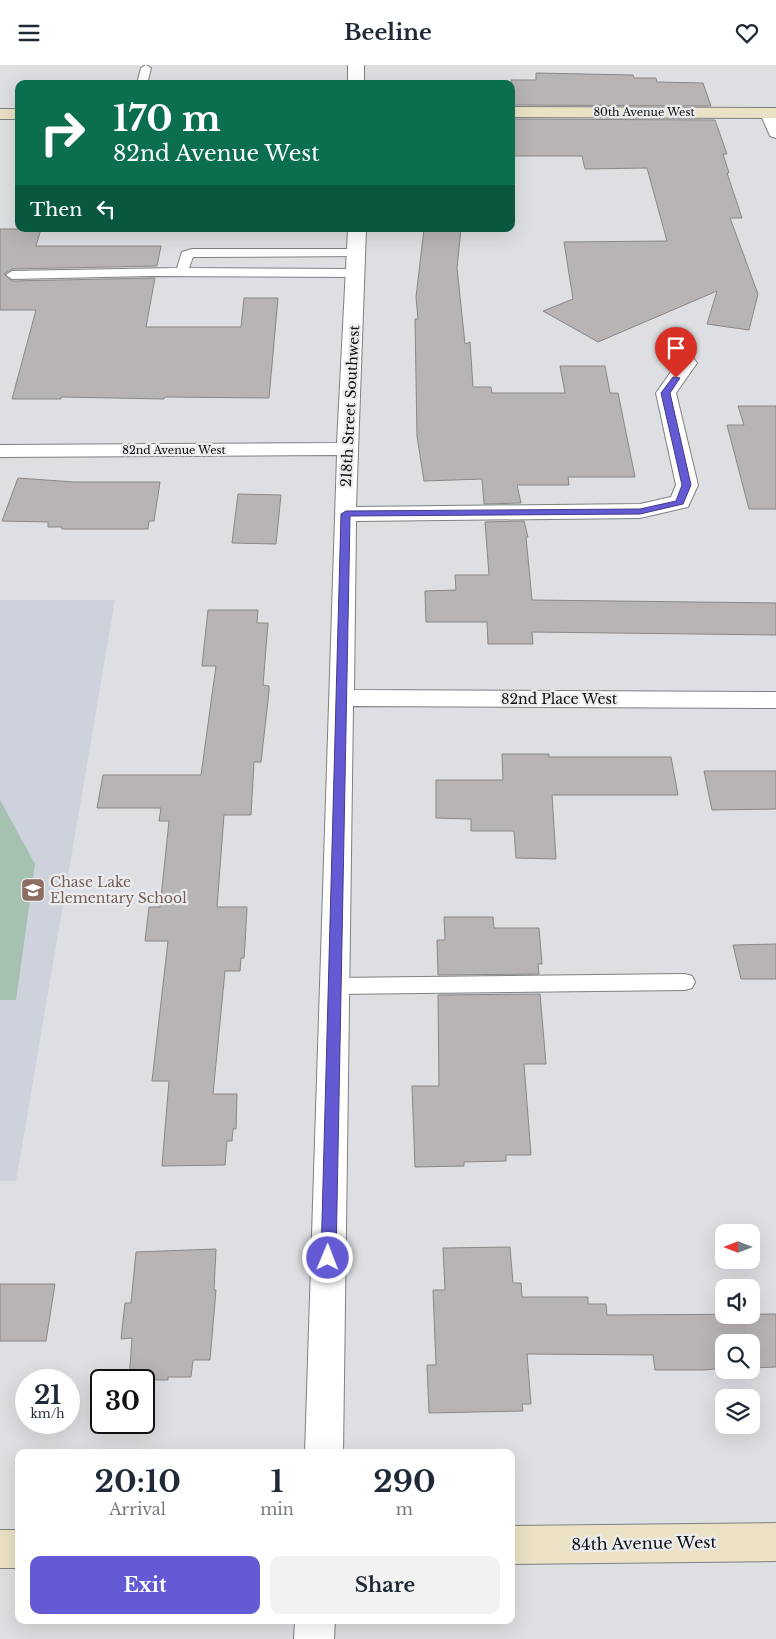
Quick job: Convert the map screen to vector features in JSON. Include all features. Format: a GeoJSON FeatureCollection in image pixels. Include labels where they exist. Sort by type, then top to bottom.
{"type":"FeatureCollection","features":[{"type":"Feature","properties":{"kind":"street"},"geometry":{"type":"LineString","coordinates":[[356,65],[356,80]]}},
{"type":"Feature","properties":{"kind":"street","name":"80th Avenue West"},"geometry":{"type":"LineString","coordinates":[[515,112],[772,113]]}},
{"type":"Feature","properties":{"kind":"street"},"geometry":{"type":"LineString","coordinates":[[772,113],[776,133]]}},
{"type":"Feature","properties":{"kind":"street"},"geometry":{"type":"LineString","coordinates":[[0,115],[15,114]]}},
{"type":"Feature","properties":{"kind":"street","name":"218th Street Southwest"},"geometry":{"type":"LineString","coordinates":[[324,1449],[346,514],[357,252]]}},
{"type":"Feature","properties":{"kind":"street"},"geometry":{"type":"LineString","coordinates":[[346,514],[640,511],[680,502],[687,485],[666,393],[687,363]]}},
{"type":"Feature","properties":{"kind":"street","name":"82nd Avenue West"},"geometry":{"type":"LineString","coordinates":[[0,451],[348,449]]}},
{"type":"Feature","properties":{"kind":"street","name":"82nd Place West"},"geometry":{"type":"LineString","coordinates":[[342,698],[776,700]]}},
{"type":"Feature","properties":{"kind":"street","name":"84th Avenue West"},"geometry":{"type":"LineString","coordinates":[[515,1545],[776,1542]]}},
{"type":"Feature","properties":{"kind":"street"},"geometry":{"type":"LineString","coordinates":[[0,1549],[15,1549]]}},
{"type":"Feature","properties":{"kind":"street"},"geometry":{"type":"LineString","coordinates":[[314,1639],[315,1624]]}},
{"type":"Feature","properties":{"kind":"lane"},"geometry":{"type":"LineString","coordinates":[[143,80],[146,68]]}},
{"type":"Feature","properties":{"kind":"lane"},"geometry":{"type":"LineString","coordinates":[[12,275],[182,273],[357,252]]}},
{"type":"Feature","properties":{"kind":"lane"},"geometry":{"type":"LineString","coordinates":[[182,273],[186,255],[192,253],[357,252]]}},
{"type":"Feature","properties":{"kind":"lane"},"geometry":{"type":"LineString","coordinates":[[335,986],[685,982]]}},
{"type":"Feature","properties":{"kind":"shaded area","name":"Chase Lake Elementary School"},"geometry":{"type":"Polygon","coordinates":[[[0,600],[115,600],[16,1181],[0,1181],[0,600]]]}},
{"type":"Feature","properties":{"kind":"green space"},"geometry":{"type":"Polygon","coordinates":[[[0,800],[35,864],[16,1000],[0,1000],[0,800]]]}},
{"type":"Feature","properties":{"kind":"building"},"geometry":{"type":"Polygon","coordinates":[[[536,73],[633,75],[634,78],[656,78],[657,82],[703,83],[711,106],[515,105],[515,80],[536,80],[536,73]]]}},
{"type":"Feature","properties":{"kind":"building"},"geometry":{"type":"Polygon","coordinates":[[[515,119],[715,120],[727,154],[723,154],[729,173],[727,173],[742,218],[730,218],[758,294],[749,330],[707,324],[717,291],[598,342],[543,311],[573,299],[564,242],[667,241],[647,168],[585,169],[582,156],[515,156],[515,119]]]}},
{"type":"Feature","properties":{"kind":"building"},"geometry":{"type":"Polygon","coordinates":[[[0,229],[15,229],[15,232],[40,232],[36,246],[161,246],[157,266],[12,269],[4,274],[12,281],[155,278],[146,327],[241,327],[244,298],[278,298],[269,398],[165,397],[164,399],[61,397],[61,399],[12,399],[36,310],[0,310],[0,229]]]}},
{"type":"Feature","properties":{"kind":"building"},"geometry":{"type":"Polygon","coordinates":[[[424,232],[461,232],[457,268],[465,344],[470,342],[473,387],[491,387],[492,393],[565,393],[560,366],[605,366],[610,393],[618,393],[635,477],[568,477],[569,485],[517,485],[521,503],[484,504],[482,479],[424,481],[417,436],[415,319],[418,319],[416,297],[424,232]]]}},
{"type":"Feature","properties":{"kind":"building"},"geometry":{"type":"Polygon","coordinates":[[[738,406],[776,406],[776,509],[749,509],[727,425],[744,425],[738,406]]]}},
{"type":"Feature","properties":{"kind":"building"},"geometry":{"type":"Polygon","coordinates":[[[18,478],[74,482],[160,482],[154,521],[149,521],[148,529],[62,529],[62,527],[48,527],[48,522],[2,521],[18,478]]]}},
{"type":"Feature","properties":{"kind":"building"},"geometry":{"type":"Polygon","coordinates":[[[238,494],[281,495],[276,544],[232,543],[238,494]]]}},
{"type":"Feature","properties":{"kind":"building"},"geometry":{"type":"Polygon","coordinates":[[[524,521],[528,537],[526,537],[532,600],[776,603],[776,635],[532,632],[533,644],[488,644],[487,622],[426,622],[425,591],[456,590],[455,575],[489,575],[485,522],[524,521]]]}},
{"type":"Feature","properties":{"kind":"building"},"geometry":{"type":"Polygon","coordinates":[[[208,610],[258,610],[257,623],[268,623],[263,685],[269,686],[269,692],[261,762],[254,762],[251,815],[224,815],[217,907],[247,907],[244,958],[241,958],[240,971],[225,971],[213,1094],[237,1094],[236,1129],[233,1129],[232,1141],[227,1141],[225,1165],[162,1166],[169,1081],[152,1081],[168,941],[145,941],[149,907],[160,907],[169,821],[159,821],[161,808],[97,808],[103,775],[201,775],[216,666],[202,666],[208,610]]]}},
{"type":"Feature","properties":{"kind":"building"},"geometry":{"type":"Polygon","coordinates":[[[502,754],[549,754],[549,757],[671,757],[678,795],[552,795],[556,859],[516,858],[514,831],[471,831],[471,819],[436,818],[436,780],[503,780],[502,754]]]}},
{"type":"Feature","properties":{"kind":"building"},"geometry":{"type":"Polygon","coordinates":[[[704,771],[776,771],[776,809],[712,810],[704,771]]]}},
{"type":"Feature","properties":{"kind":"building"},"geometry":{"type":"Polygon","coordinates":[[[444,917],[493,917],[494,928],[539,928],[542,964],[538,964],[539,974],[438,975],[437,940],[445,940],[444,917]]]}},
{"type":"Feature","properties":{"kind":"building"},"geometry":{"type":"Polygon","coordinates":[[[776,944],[776,979],[741,979],[733,945],[776,944]]]}},
{"type":"Feature","properties":{"kind":"building"},"geometry":{"type":"Polygon","coordinates":[[[540,994],[546,1064],[524,1064],[531,1155],[506,1155],[506,1161],[464,1162],[464,1166],[415,1167],[412,1086],[439,1086],[438,995],[540,994]]]}},
{"type":"Feature","properties":{"kind":"building"},"geometry":{"type":"Polygon","coordinates":[[[510,1247],[513,1283],[521,1283],[522,1297],[588,1297],[588,1304],[606,1304],[607,1315],[715,1314],[715,1324],[760,1324],[760,1314],[776,1314],[776,1367],[760,1368],[760,1334],[715,1334],[715,1369],[705,1370],[655,1370],[653,1355],[527,1354],[531,1404],[522,1404],[523,1411],[429,1413],[427,1365],[436,1365],[433,1290],[445,1290],[443,1248],[510,1247]]]}},
{"type":"Feature","properties":{"kind":"building"},"geometry":{"type":"Polygon","coordinates":[[[216,1249],[214,1290],[216,1290],[210,1360],[193,1360],[191,1377],[168,1377],[168,1380],[155,1380],[155,1369],[130,1369],[132,1338],[121,1339],[125,1303],[131,1303],[136,1252],[216,1249]]]}},
{"type":"Feature","properties":{"kind":"building"},"geometry":{"type":"Polygon","coordinates":[[[0,1284],[55,1284],[46,1341],[0,1341],[0,1284]]]}},
{"type":"Feature","properties":{"kind":"place","name":"Chase Lake Elementary School"},"geometry":{"type":"Point","coordinates":[33,890]}},
{"type":"Feature","properties":{"kind":"route"},"geometry":{"type":"LineString","coordinates":[[328,1258],[346,514],[640,511],[680,502],[687,485],[666,393],[676,378]]}}]}
